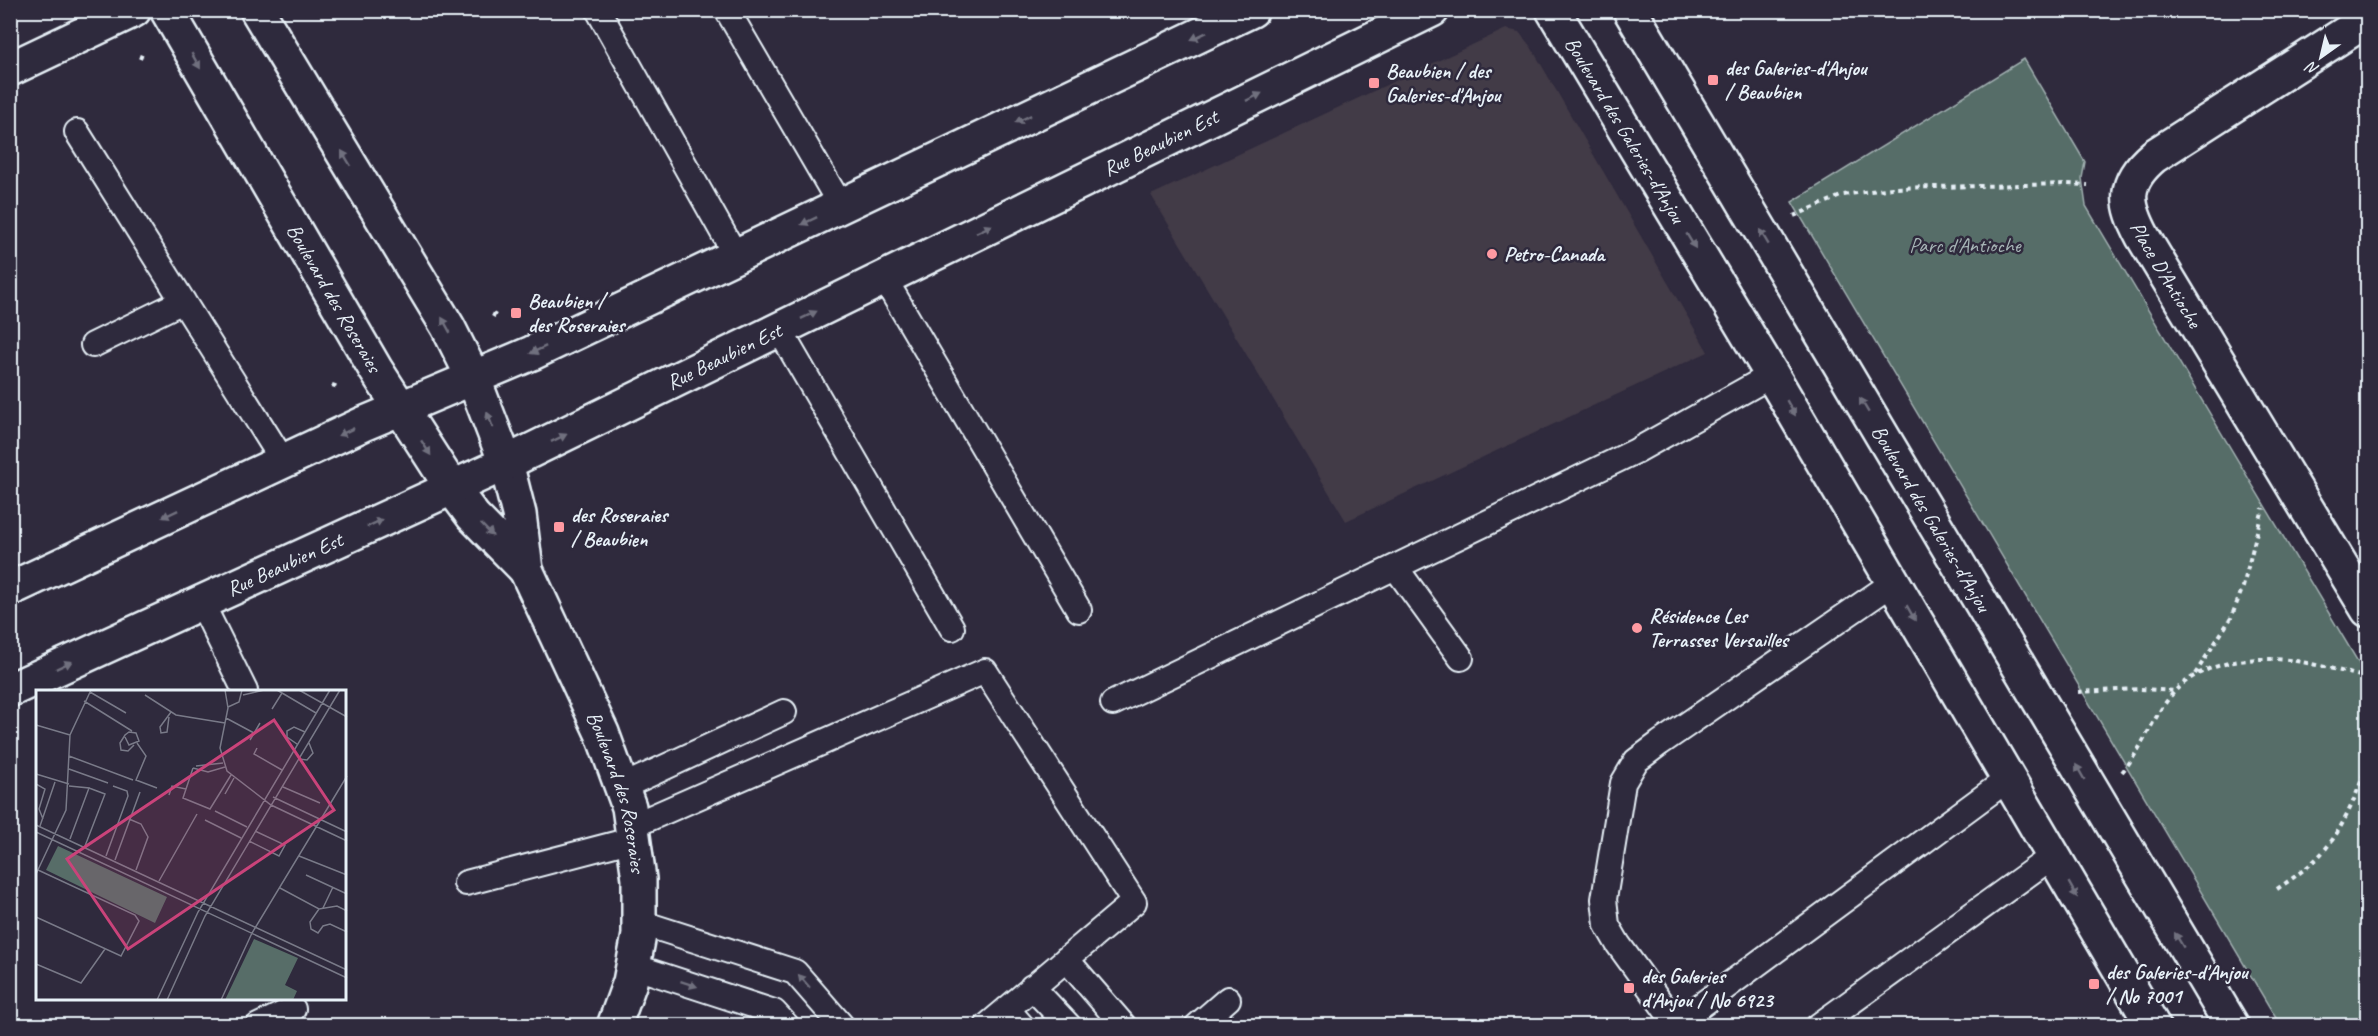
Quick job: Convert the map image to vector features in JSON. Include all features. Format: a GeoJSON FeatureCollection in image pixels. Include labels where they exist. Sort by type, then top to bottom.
{"type":"FeatureCollection","features":[{"type":"Feature","properties":{"kind":"street"},"geometry":{"type":"LineString","coordinates":[[10,69],[134,10]]}},
{"type":"Feature","properties":{"kind":"street","name":"Boulevard des Roseraies"},"geometry":{"type":"LineString","coordinates":[[167,10],[399,407],[473,516],[526,570]]}},
{"type":"Feature","properties":{"kind":"street","name":"Boulevard des Roseraies"},"geometry":{"type":"LineString","coordinates":[[257,10],[448,327],[473,377],[506,464],[519,514],[526,570],[602,733],[629,807],[639,879],[639,922],[630,982],[614,1026]]}},
{"type":"Feature","properties":{"kind":"street"},"geometry":{"type":"LineString","coordinates":[[10,589],[399,407],[532,353],[1252,10]]}},
{"type":"Feature","properties":{"kind":"street","name":"Rue Beaubien Est"},"geometry":{"type":"LineString","coordinates":[[10,690],[506,464],[1432,10]]}},
{"type":"Feature","properties":{"kind":"street","name":"Boulevard des Galeries-d'Anjou"},"geometry":{"type":"LineString","coordinates":[[1553,10],[1772,375],[2153,1026]]}},
{"type":"Feature","properties":{"kind":"street","name":"Boulevard des Galeries-d'Anjou"},"geometry":{"type":"LineString","coordinates":[[1630,10],[2232,1026]]}},
{"type":"Feature","properties":{"kind":"street","name":"Place D'Antioche"},"geometry":{"type":"LineString","coordinates":[[2367,19],[2154,156],[2140,167],[2132,179],[2129,206],[2143,237],[2367,610]]}},
{"type":"Feature","properties":{"kind":"lane"},"geometry":{"type":"LineString","coordinates":[[598,10],[736,256]]}},
{"type":"Feature","properties":{"kind":"lane"},"geometry":{"type":"LineString","coordinates":[[727,10],[841,206]]}},
{"type":"Feature","properties":{"kind":"lane"},"geometry":{"type":"LineString","coordinates":[[77,132],[283,461]]}},
{"type":"Feature","properties":{"kind":"lane"},"geometry":{"type":"LineString","coordinates":[[884,278],[1079,610]]}},
{"type":"Feature","properties":{"kind":"lane"},"geometry":{"type":"LineString","coordinates":[[93,345],[183,301]]}},
{"type":"Feature","properties":{"kind":"lane"},"geometry":{"type":"LineString","coordinates":[[779,329],[952,628]]}},
{"type":"Feature","properties":{"kind":"lane"},"geometry":{"type":"LineString","coordinates":[[1113,703],[1636,451],[1772,375]]}},
{"type":"Feature","properties":{"kind":"lane"},"geometry":{"type":"LineString","coordinates":[[1396,568],[1461,658]]}},
{"type":"Feature","properties":{"kind":"lane"},"geometry":{"type":"LineString","coordinates":[[1893,583],[1636,761],[1623,783],[1604,900],[1607,925],[1618,944],[1674,1025],[2008,779]]}},
{"type":"Feature","properties":{"kind":"lane"},"geometry":{"type":"LineString","coordinates":[[201,602],[245,690]]}},
{"type":"Feature","properties":{"kind":"lane"},"geometry":{"type":"LineString","coordinates":[[466,883],[633,833],[985,671],[1134,902],[1032,987],[1015,1017],[987,1026]]}},
{"type":"Feature","properties":{"kind":"lane"},"geometry":{"type":"LineString","coordinates":[[622,788],[784,712]]}},
{"type":"Feature","properties":{"kind":"lane"},"geometry":{"type":"LineString","coordinates":[[1818,1026],[2053,856]]}},
{"type":"Feature","properties":{"kind":"lane"},"geometry":{"type":"LineString","coordinates":[[639,922],[795,972],[842,1026]]}},
{"type":"Feature","properties":{"kind":"lane"},"geometry":{"type":"LineString","coordinates":[[1066,959],[1124,1026]]}},
{"type":"Feature","properties":{"kind":"lane"},"geometry":{"type":"LineString","coordinates":[[633,966],[774,1012],[787,1026]]}},
{"type":"Feature","properties":{"kind":"lane"},"geometry":{"type":"LineString","coordinates":[[1032,987],[1069,1026]]}},
{"type":"Feature","properties":{"kind":"lane"},"geometry":{"type":"LineString","coordinates":[[1197,1026],[1228,999]]}},
{"type":"Feature","properties":{"kind":"lane"},"geometry":{"type":"LineString","coordinates":[[258,1026],[293,1009]]}},
{"type":"Feature","properties":{"kind":"path"},"geometry":{"type":"LineString","coordinates":[[1793,216],[1843,195],[1892,188],[2088,185]]}},
{"type":"Feature","properties":{"kind":"path"},"geometry":{"type":"LineString","coordinates":[[332,385],[338,387]]}},
{"type":"Feature","properties":{"kind":"path"},"geometry":{"type":"LineString","coordinates":[[2122,772],[2134,758],[2159,712],[2176,691],[2194,675],[2231,618],[2243,587],[2266,498]]}},
{"type":"Feature","properties":{"kind":"path"},"geometry":{"type":"LineString","coordinates":[[2194,675],[2229,663],[2263,660],[2294,661],[2367,678]]}},
{"type":"Feature","properties":{"kind":"path"},"geometry":{"type":"LineString","coordinates":[[2074,692],[2140,689],[2176,691]]}},
{"type":"Feature","properties":{"kind":"path"},"geometry":{"type":"LineString","coordinates":[[2277,889],[2304,871],[2323,852],[2356,795],[2367,759]]}},
{"type":"Feature","properties":{"kind":"shaded area"},"geometry":{"type":"Polygon","coordinates":[[[1506,29],[1519,32],[1531,47],[1708,352],[1346,521],[1151,195],[1506,29]]]}},
{"type":"Feature","properties":{"kind":"green space","name":"Parc d'Antioche"},"geometry":{"type":"Polygon","coordinates":[[[2024,59],[2085,162],[2082,178],[2086,206],[2367,677],[2367,1025],[2280,1025],[1792,202],[2024,59]]]}},
{"type":"Feature","properties":{"kind":"place","name":"des Galeries-d'Anjou / Beaubien"},"geometry":{"type":"Point","coordinates":[1713,80]}},
{"type":"Feature","properties":{"kind":"place","name":"Beaubien / des Galeries-d'Anjou"},"geometry":{"type":"Point","coordinates":[1374,83]}},
{"type":"Feature","properties":{"kind":"place","name":"Petro-Canada"},"geometry":{"type":"Point","coordinates":[1492,254]}},
{"type":"Feature","properties":{"kind":"place","name":"Beaubien / des Roseraies"},"geometry":{"type":"Point","coordinates":[516,313]}},
{"type":"Feature","properties":{"kind":"place","name":"des Roseraies / Beaubien"},"geometry":{"type":"Point","coordinates":[559,527]}},
{"type":"Feature","properties":{"kind":"place","name":"Résidence Les Terrasses Versailles"},"geometry":{"type":"Point","coordinates":[1637,628]}},
{"type":"Feature","properties":{"kind":"place","name":"des Galeries-d'Anjou / No 7001"},"geometry":{"type":"Point","coordinates":[2094,984]}},
{"type":"Feature","properties":{"kind":"place","name":"des Galeries d'Anjou / No 6923"},"geometry":{"type":"Point","coordinates":[1629,988]}}]}
